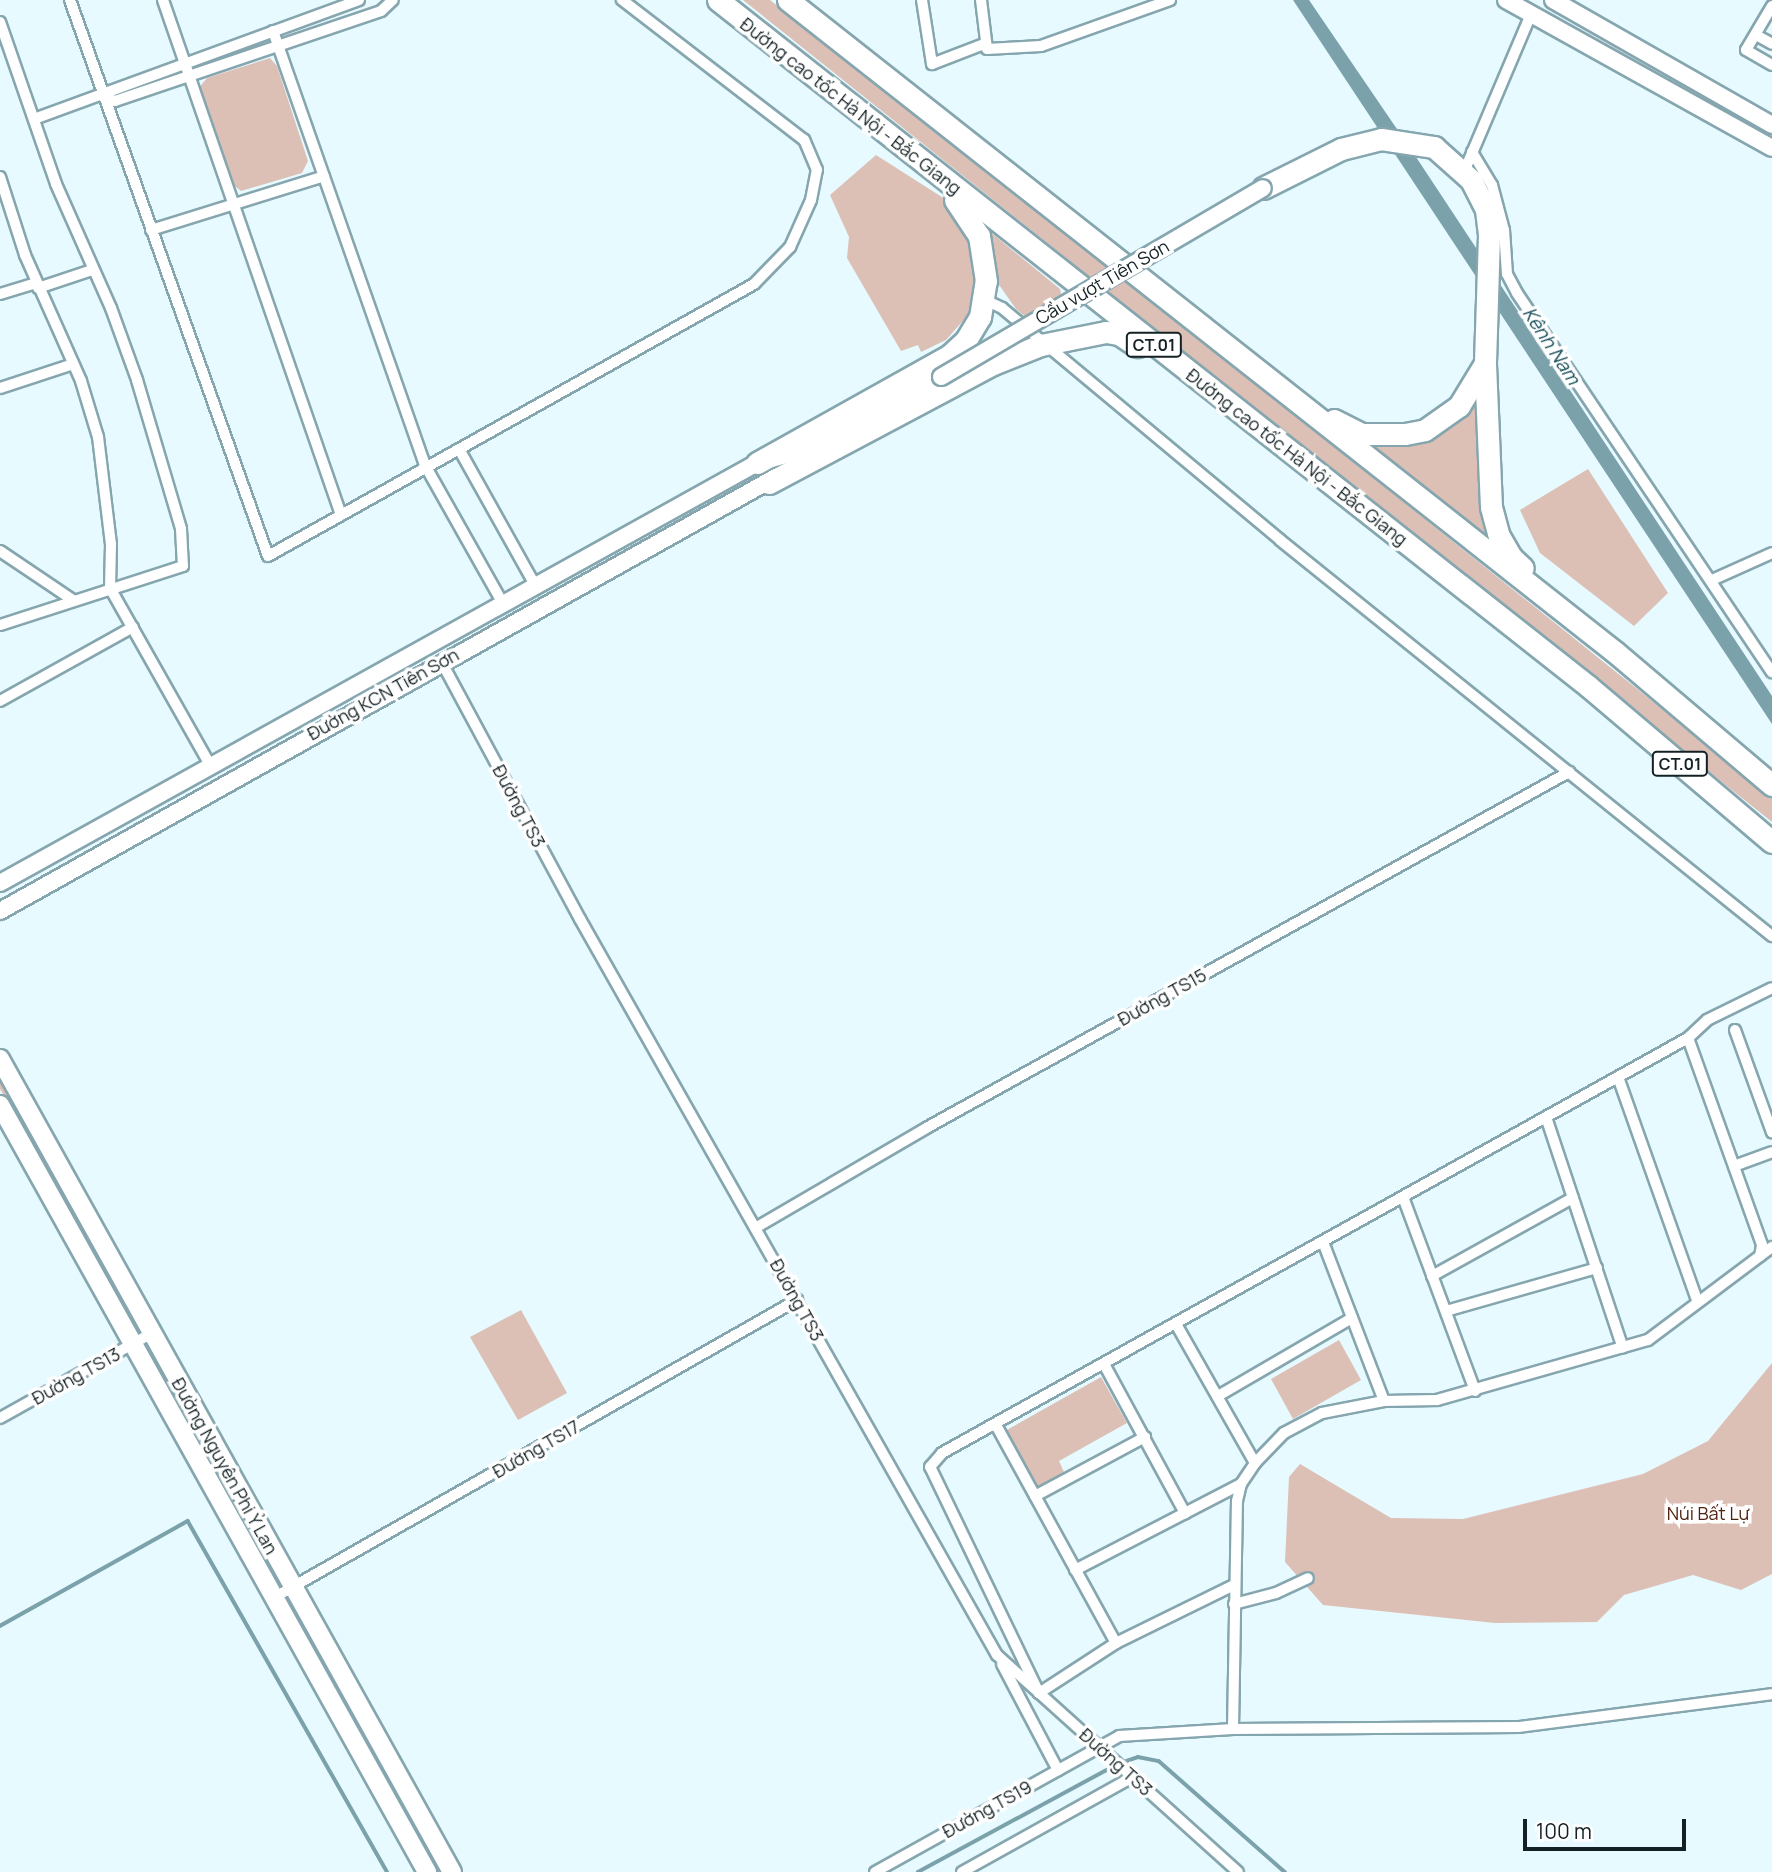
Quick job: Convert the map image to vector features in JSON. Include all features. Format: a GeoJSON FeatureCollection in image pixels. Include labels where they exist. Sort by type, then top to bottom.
{"type":"FeatureCollection","features":[{"type":"Feature","properties":{"kind":"highway","name":"CT.01"},"geometry":{"type":"LineString","coordinates":[[788,0],[1615,652],[1772,783]]}},
{"type":"Feature","properties":{"kind":"highway"},"geometry":{"type":"LineString","coordinates":[[719,1],[769,54],[958,203],[979,236],[985,300],[966,340],[950,355],[757,463]]}},
{"type":"Feature","properties":{"kind":"highway","name":"Đường cao tốc Hà Nội - Bắc Giang"},"geometry":{"type":"LineString","coordinates":[[719,1],[1588,686],[1772,842]]}},
{"type":"Feature","properties":{"kind":"highway"},"geometry":{"type":"LineString","coordinates":[[1263,188],[1329,154],[1371,140],[1412,140],[1468,162],[1482,199],[1490,245],[1491,284],[1485,364],[1487,477],[1497,526],[1511,557],[1695,707],[1772,783]]}},
{"type":"Feature","properties":{"kind":"highway"},"geometry":{"type":"LineString","coordinates":[[1099,247],[1188,305],[1337,422],[1361,434],[1405,435],[1435,424],[1459,407],[1485,364]]}},
{"type":"Feature","properties":{"kind":"highway"},"geometry":{"type":"LineString","coordinates":[[769,483],[993,365],[1041,345],[1081,333],[1119,334],[1507,634],[1588,686]]}},
{"type":"Feature","properties":{"kind":"main road"},"geometry":{"type":"LineString","coordinates":[[1506,0],[1772,148]]}},
{"type":"Feature","properties":{"kind":"main road"},"geometry":{"type":"LineString","coordinates":[[1561,2],[1772,125]]}},
{"type":"Feature","properties":{"kind":"main road","name":"Cầu vượt Tiên Sơn"},"geometry":{"type":"LineString","coordinates":[[807,449],[941,377],[1263,188]]}},
{"type":"Feature","properties":{"kind":"main road","name":"Đường KCN Tiên Sơn"},"geometry":{"type":"LineString","coordinates":[[0,883],[534,583],[757,463],[807,449]]}},
{"type":"Feature","properties":{"kind":"main road","name":"Đường KCN Tiên Sơn"},"geometry":{"type":"LineString","coordinates":[[0,911],[441,661],[769,483],[807,449]]}},
{"type":"Feature","properties":{"kind":"main road"},"geometry":{"type":"LineString","coordinates":[[431,642],[441,661]]}},
{"type":"Feature","properties":{"kind":"main road","name":"Đường Nguyên Phi Ỷ Lan"},"geometry":{"type":"LineString","coordinates":[[0,1059],[453,1872]]}},
{"type":"Feature","properties":{"kind":"main road","name":"Đường Nguyên Phi Ỷ Lan"},"geometry":{"type":"LineString","coordinates":[[0,1104],[427,1872]]}},
{"type":"Feature","properties":{"kind":"street"},"geometry":{"type":"LineString","coordinates":[[70,0],[268,556],[754,284],[773,269],[801,229],[817,170],[804,140],[622,0]]}},
{"type":"Feature","properties":{"kind":"street"},"geometry":{"type":"LineString","coordinates":[[163,0],[187,76],[341,515]]}},
{"type":"Feature","properties":{"kind":"street"},"geometry":{"type":"LineString","coordinates":[[34,119],[103,96],[111,88],[359,0]]}},
{"type":"Feature","properties":{"kind":"street"},"geometry":{"type":"LineString","coordinates":[[374,0],[381,11]]}},
{"type":"Feature","properties":{"kind":"street"},"geometry":{"type":"LineString","coordinates":[[103,96],[115,101],[381,11],[393,0]]}},
{"type":"Feature","properties":{"kind":"street"},"geometry":{"type":"LineString","coordinates":[[922,0],[932,64],[984,44]]}},
{"type":"Feature","properties":{"kind":"street"},"geometry":{"type":"LineString","coordinates":[[981,0],[984,44],[987,49],[1041,46],[1170,0]]}},
{"type":"Feature","properties":{"kind":"street"},"geometry":{"type":"LineString","coordinates":[[1553,26],[1561,2]]}},
{"type":"Feature","properties":{"kind":"street"},"geometry":{"type":"LineString","coordinates":[[1772,6],[1746,50],[1772,65]]}},
{"type":"Feature","properties":{"kind":"street"},"geometry":{"type":"LineString","coordinates":[[1531,14],[1468,162],[1492,185],[1504,230],[1507,274],[1517,293],[1772,672]]}},
{"type":"Feature","properties":{"kind":"street"},"geometry":{"type":"LineString","coordinates":[[0,22],[34,119],[92,270],[111,308],[137,380],[181,529],[183,566],[0,625]]}},
{"type":"Feature","properties":{"kind":"street"},"geometry":{"type":"LineString","coordinates":[[273,31],[426,467],[502,601]]}},
{"type":"Feature","properties":{"kind":"street"},"geometry":{"type":"LineString","coordinates":[[1756,35],[1772,44]]}},
{"type":"Feature","properties":{"kind":"street"},"geometry":{"type":"LineString","coordinates":[[151,230],[324,176]]}},
{"type":"Feature","properties":{"kind":"street"},"geometry":{"type":"LineString","coordinates":[[0,177],[37,286],[73,364],[98,437],[111,544],[110,588],[210,765]]}},
{"type":"Feature","properties":{"kind":"street"},"geometry":{"type":"LineString","coordinates":[[0,294],[92,270]]}},
{"type":"Feature","properties":{"kind":"street"},"geometry":{"type":"LineString","coordinates":[[985,300],[1002,308],[1041,345],[1772,936]]}},
{"type":"Feature","properties":{"kind":"street"},"geometry":{"type":"LineString","coordinates":[[0,388],[73,364]]}},
{"type":"Feature","properties":{"kind":"street"},"geometry":{"type":"LineString","coordinates":[[459,449],[534,583]]}},
{"type":"Feature","properties":{"kind":"street"},"geometry":{"type":"LineString","coordinates":[[0,551],[73,600]]}},
{"type":"Feature","properties":{"kind":"street"},"geometry":{"type":"LineString","coordinates":[[1712,580],[1772,553]]}},
{"type":"Feature","properties":{"kind":"street"},"geometry":{"type":"LineString","coordinates":[[0,701],[133,627]]}},
{"type":"Feature","properties":{"kind":"street","name":"Đường TS3"},"geometry":{"type":"LineString","coordinates":[[441,661],[580,919],[757,1227],[997,1655],[1238,1872]]}},
{"type":"Feature","properties":{"kind":"street","name":"Đường TS15"},"geometry":{"type":"LineString","coordinates":[[757,1227],[928,1127],[1569,772]]}},
{"type":"Feature","properties":{"kind":"street"},"geometry":{"type":"LineString","coordinates":[[1234,1585],[1115,1643],[1039,1693],[1029,1664],[931,1476],[930,1467],[942,1453],[1689,1038],[1707,1020],[1772,988]]}},
{"type":"Feature","properties":{"kind":"street"},"geometry":{"type":"LineString","coordinates":[[1735,1030],[1772,1132]]}},
{"type":"Feature","properties":{"kind":"street"},"geometry":{"type":"LineString","coordinates":[[1689,1038],[1762,1245],[1760,1256]]}},
{"type":"Feature","properties":{"kind":"street"},"geometry":{"type":"LineString","coordinates":[[1619,1077],[1697,1300]]}},
{"type":"Feature","properties":{"kind":"street"},"geometry":{"type":"LineString","coordinates":[[1546,1117],[1623,1348]]}},
{"type":"Feature","properties":{"kind":"street"},"geometry":{"type":"LineString","coordinates":[[1734,1166],[1772,1152]]}},
{"type":"Feature","properties":{"kind":"street"},"geometry":{"type":"LineString","coordinates":[[1403,1197],[1475,1391]]}},
{"type":"Feature","properties":{"kind":"street"},"geometry":{"type":"LineString","coordinates":[[1432,1276],[1573,1198]]}},
{"type":"Feature","properties":{"kind":"street"},"geometry":{"type":"LineString","coordinates":[[1323,1242],[1384,1401]]}},
{"type":"Feature","properties":{"kind":"street"},"geometry":{"type":"LineString","coordinates":[[1075,1570],[1241,1484],[1255,1463],[1284,1433],[1308,1418],[1384,1401],[1437,1400],[1648,1340],[1697,1300],[1772,1247]]}},
{"type":"Feature","properties":{"kind":"street"},"geometry":{"type":"LineString","coordinates":[[1446,1311],[1597,1268]]}},
{"type":"Feature","properties":{"kind":"street","name":"Đường TS17"},"geometry":{"type":"LineString","coordinates":[[275,1597],[797,1300]]}},
{"type":"Feature","properties":{"kind":"street"},"geometry":{"type":"LineString","coordinates":[[1218,1396],[1352,1318]]}},
{"type":"Feature","properties":{"kind":"street"},"geometry":{"type":"LineString","coordinates":[[1177,1324],[1255,1463]]}},
{"type":"Feature","properties":{"kind":"street","name":"Đường TS13"},"geometry":{"type":"LineString","coordinates":[[0,1418],[152,1333]]}},
{"type":"Feature","properties":{"kind":"street"},"geometry":{"type":"LineString","coordinates":[[1104,1364],[1185,1513]]}},
{"type":"Feature","properties":{"kind":"street"},"geometry":{"type":"LineString","coordinates":[[996,1425],[1115,1643]]}},
{"type":"Feature","properties":{"kind":"street"},"geometry":{"type":"LineString","coordinates":[[1035,1496],[1145,1437]]}},
{"type":"Feature","properties":{"kind":"street"},"geometry":{"type":"LineString","coordinates":[[1233,1729],[1234,1585],[1241,1484]]}},
{"type":"Feature","properties":{"kind":"street"},"geometry":{"type":"LineString","coordinates":[[1234,1604],[1276,1593],[1308,1578]]}},
{"type":"Feature","properties":{"kind":"street"},"geometry":{"type":"LineString","coordinates":[[997,1655],[1058,1770]]}},
{"type":"Feature","properties":{"kind":"street","name":"Đường TS19"},"geometry":{"type":"LineString","coordinates":[[875,1872],[1058,1770],[1128,1735],[1233,1729],[1519,1727],[1772,1694]]}},
{"type":"Feature","properties":{"kind":"street"},"geometry":{"type":"LineString","coordinates":[[962,1872],[1133,1777]]}},
{"type":"Feature","properties":{"kind":"green space"},"geometry":{"type":"Polygon","coordinates":[[[743,0],[770,0],[1375,479],[1772,797],[1772,822],[743,0]]]}},
{"type":"Feature","properties":{"kind":"green space"},"geometry":{"type":"Polygon","coordinates":[[[270,58],[277,66],[308,161],[302,173],[241,191],[230,182],[197,90],[207,78],[270,58]]]}},
{"type":"Feature","properties":{"kind":"green space"},"geometry":{"type":"Polygon","coordinates":[[[876,155],[945,199],[970,242],[974,280],[968,315],[946,340],[921,352],[918,345],[901,351],[847,258],[849,237],[830,195],[876,155]]]}},
{"type":"Feature","properties":{"kind":"green space"},"geometry":{"type":"Polygon","coordinates":[[[983,226],[1060,289],[1062,298],[1028,319],[1016,309],[997,282],[983,226]]]}},
{"type":"Feature","properties":{"kind":"green space"},"geometry":{"type":"Polygon","coordinates":[[[1480,396],[1497,546],[1362,446],[1405,444],[1434,436],[1480,396]]]}},
{"type":"Feature","properties":{"kind":"green space"},"geometry":{"type":"Polygon","coordinates":[[[1588,469],[1668,593],[1634,626],[1540,553],[1520,510],[1588,469]]]}},
{"type":"Feature","properties":{"kind":"green space"},"geometry":{"type":"Polygon","coordinates":[[[0,1075],[133,1315],[132,1317],[0,1089],[0,1075]]]}},
{"type":"Feature","properties":{"kind":"green space"},"geometry":{"type":"Polygon","coordinates":[[[521,1310],[567,1393],[518,1420],[470,1337],[521,1310]]]}},
{"type":"Feature","properties":{"kind":"green space"},"geometry":{"type":"Polygon","coordinates":[[[1339,1340],[1361,1380],[1293,1419],[1271,1379],[1339,1340]]]}},
{"type":"Feature","properties":{"kind":"green space"},"geometry":{"type":"Polygon","coordinates":[[[157,1358],[275,1569],[273,1574],[154,1364],[157,1358]]]}},
{"type":"Feature","properties":{"kind":"green space","name":"Núi Bất Lự"},"geometry":{"type":"Polygon","coordinates":[[[1772,1363],[1772,1574],[1741,1590],[1693,1575],[1624,1595],[1597,1622],[1495,1623],[1323,1605],[1285,1562],[1289,1477],[1300,1464],[1391,1518],[1463,1519],[1643,1474],[1708,1441],[1772,1363]]]}},
{"type":"Feature","properties":{"kind":"green space"},"geometry":{"type":"Polygon","coordinates":[[[1101,1377],[1127,1423],[1059,1461],[1064,1472],[1036,1488],[1005,1431],[1101,1377]]]}},
{"type":"Feature","properties":{"kind":"green space"},"geometry":{"type":"Polygon","coordinates":[[[292,1605],[442,1872],[434,1872],[289,1607],[292,1605]]]}},
{"type":"Feature","properties":{"kind":"water","name":"Kênh Nam"},"geometry":{"type":"Polygon","coordinates":[[[1293,0],[1309,0],[1416,157],[1772,696],[1772,724],[1293,0]]]}},
{"type":"Feature","properties":{"kind":"waterway"},"geometry":{"type":"LineString","coordinates":[[0,1626],[188,1521],[387,1872]]}},
{"type":"Feature","properties":{"kind":"waterway"},"geometry":{"type":"LineString","coordinates":[[1121,1763],[1138,1757],[1159,1761],[1285,1872]]}},
{"type":"Feature","properties":{"kind":"waterway"},"geometry":{"type":"LineString","coordinates":[[918,1872],[1114,1766]]}}]}
